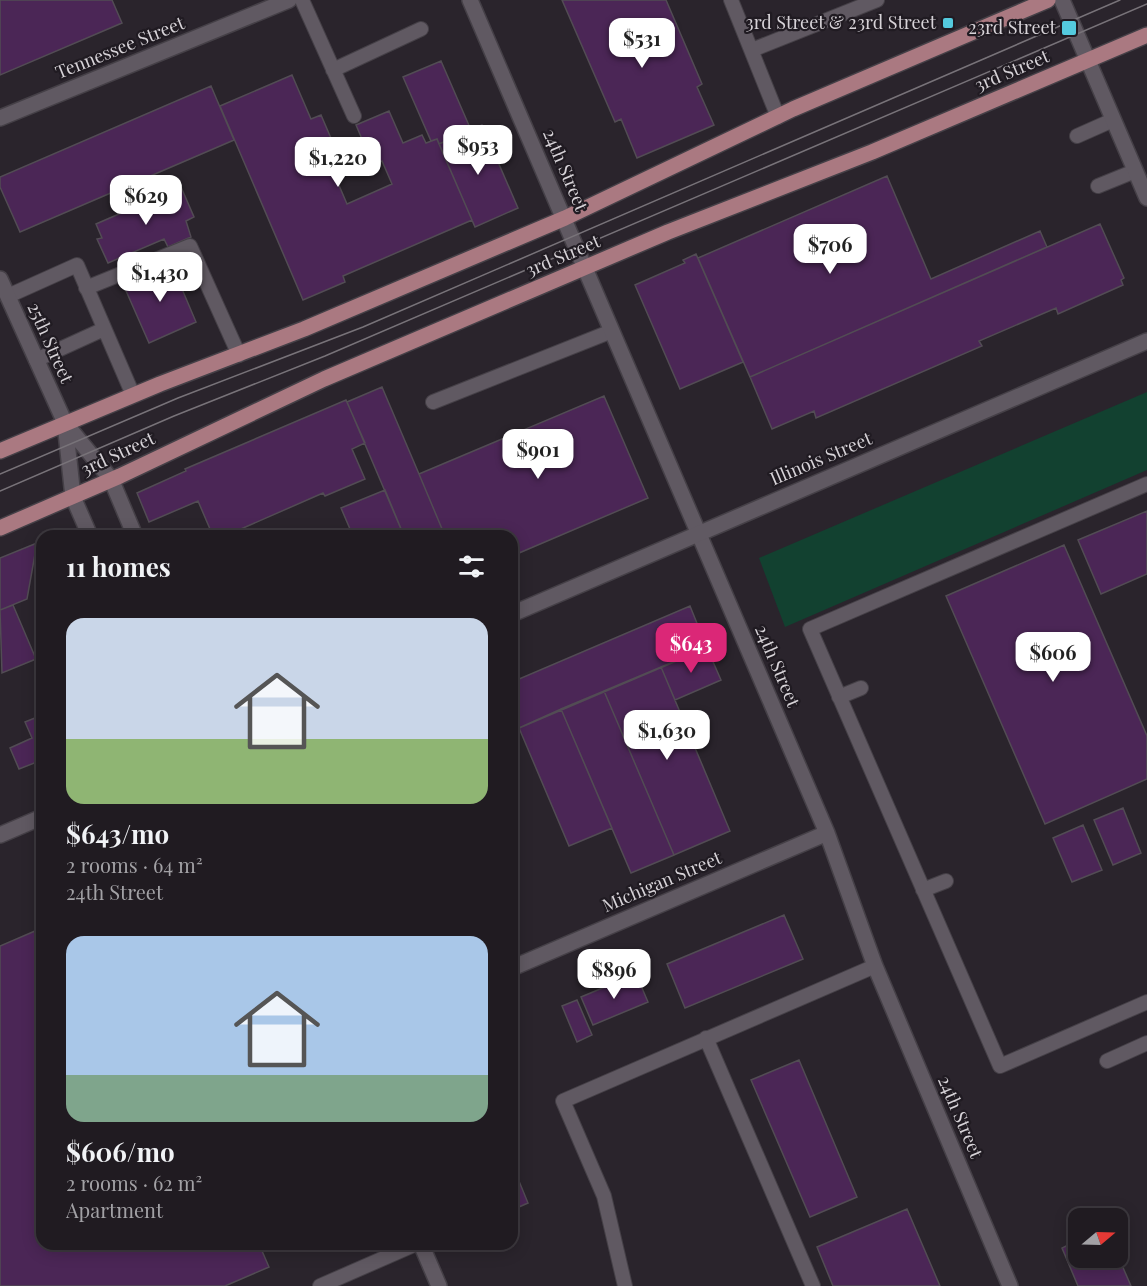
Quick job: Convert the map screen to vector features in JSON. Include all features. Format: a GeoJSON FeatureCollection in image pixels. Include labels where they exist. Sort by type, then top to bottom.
{"type":"FeatureCollection","features":[{"type":"Feature","properties":{"kind":"main road","name":"3rd Street"},"geometry":{"type":"LineString","coordinates":[[0,451],[133,395],[239,355],[565,218],[778,117],[1048,0]]}},
{"type":"Feature","properties":{"kind":"main road","name":"3rd Street"},"geometry":{"type":"LineString","coordinates":[[0,528],[73,497],[277,399],[585,267],[872,152],[1147,35]]}},
{"type":"Feature","properties":{"kind":"street","name":"Tennessee Street"},"geometry":{"type":"LineString","coordinates":[[0,118],[289,0]]}},
{"type":"Feature","properties":{"kind":"street","name":"24th Street"},"geometry":{"type":"LineString","coordinates":[[470,0],[827,833],[875,966],[1010,1286]]}},
{"type":"Feature","properties":{"kind":"street"},"geometry":{"type":"LineString","coordinates":[[1062,0],[1147,198]]}},
{"type":"Feature","properties":{"kind":"street","name":"25th Street"},"geometry":{"type":"LineString","coordinates":[[0,279],[65,423],[111,479],[132,530]]}},
{"type":"Feature","properties":{"kind":"street","name":"Illinois Street"},"geometry":{"type":"LineString","coordinates":[[518,611],[1147,341]]}},
{"type":"Feature","properties":{"kind":"street","name":"25th Street"},"geometry":{"type":"LineString","coordinates":[[65,423],[73,497],[87,530]]}},
{"type":"Feature","properties":{"kind":"street"},"geometry":{"type":"LineString","coordinates":[[0,835],[36,820]]}},
{"type":"Feature","properties":{"kind":"street","name":"Michigan Street"},"geometry":{"type":"LineString","coordinates":[[518,965],[827,833]]}},
{"type":"Feature","properties":{"kind":"street"},"geometry":{"type":"LineString","coordinates":[[424,1250],[439,1286]]}},
{"type":"Feature","properties":{"kind":"lane"},"geometry":{"type":"LineString","coordinates":[[302,0],[354,116]]}},
{"type":"Feature","properties":{"kind":"lane"},"geometry":{"type":"LineString","coordinates":[[732,0],[778,117]]}},
{"type":"Feature","properties":{"kind":"lane"},"geometry":{"type":"LineString","coordinates":[[752,50],[877,0]]}},
{"type":"Feature","properties":{"kind":"lane"},"geometry":{"type":"LineString","coordinates":[[333,70],[421,29]]}},
{"type":"Feature","properties":{"kind":"lane"},"geometry":{"type":"LineString","coordinates":[[1077,136],[1113,120]]}},
{"type":"Feature","properties":{"kind":"lane"},"geometry":{"type":"LineString","coordinates":[[1098,186],[1135,171]]}},
{"type":"Feature","properties":{"kind":"lane"},"geometry":{"type":"LineString","coordinates":[[86,288],[190,246],[239,355]]}},
{"type":"Feature","properties":{"kind":"lane"},"geometry":{"type":"LineString","coordinates":[[8,296],[77,265],[133,395]]}},
{"type":"Feature","properties":{"kind":"lane"},"geometry":{"type":"LineString","coordinates":[[36,360],[104,329]]}},
{"type":"Feature","properties":{"kind":"lane"},"geometry":{"type":"LineString","coordinates":[[433,402],[612,331]]}},
{"type":"Feature","properties":{"kind":"lane"},"geometry":{"type":"LineString","coordinates":[[1147,484],[810,629],[1000,1066],[1147,1002]]}},
{"type":"Feature","properties":{"kind":"lane"},"geometry":{"type":"LineString","coordinates":[[839,697],[861,687]]}},
{"type":"Feature","properties":{"kind":"lane"},"geometry":{"type":"LineString","coordinates":[[924,890],[946,881]]}},
{"type":"Feature","properties":{"kind":"lane"},"geometry":{"type":"LineString","coordinates":[[625,1286],[604,1196],[563,1101],[875,966]]}},
{"type":"Feature","properties":{"kind":"lane"},"geometry":{"type":"LineString","coordinates":[[706,1038],[813,1286]]}},
{"type":"Feature","properties":{"kind":"lane"},"geometry":{"type":"LineString","coordinates":[[1107,1061],[1147,1043]]}},
{"type":"Feature","properties":{"kind":"lane"},"geometry":{"type":"LineString","coordinates":[[320,1286],[402,1250]]}},
{"type":"Feature","properties":{"kind":"green space"},"geometry":{"type":"Polygon","coordinates":[[[1147,392],[1147,470],[785,627],[759,558],[1147,392]]]}},
{"type":"Feature","properties":{"kind":"building"},"geometry":{"type":"Polygon","coordinates":[[[0,0],[112,0],[122,23],[0,75],[0,0]]]}},
{"type":"Feature","properties":{"kind":"building"},"geometry":{"type":"Polygon","coordinates":[[[562,0],[666,0],[702,84],[697,87],[714,125],[637,158],[621,119],[615,122],[562,0]]]}},
{"type":"Feature","properties":{"kind":"building"},"geometry":{"type":"Polygon","coordinates":[[[441,61],[471,130],[439,144],[437,139],[431,141],[403,77],[441,61]]]}},
{"type":"Feature","properties":{"kind":"building"},"geometry":{"type":"Polygon","coordinates":[[[292,75],[311,119],[321,115],[339,157],[329,162],[347,204],[392,184],[382,161],[373,165],[356,125],[389,111],[403,143],[422,135],[426,143],[437,139],[472,220],[343,276],[345,282],[303,300],[220,106],[292,75]]]}},
{"type":"Feature","properties":{"kind":"building"},"geometry":{"type":"Polygon","coordinates":[[[211,86],[234,140],[20,232],[0,187],[0,177],[211,86]]]}},
{"type":"Feature","properties":{"kind":"building"},"geometry":{"type":"Polygon","coordinates":[[[482,125],[518,208],[475,227],[439,144],[482,125]]]}},
{"type":"Feature","properties":{"kind":"building"},"geometry":{"type":"Polygon","coordinates":[[[887,176],[931,279],[1040,231],[1047,247],[750,377],[698,258],[887,176]]]}},
{"type":"Feature","properties":{"kind":"building"},"geometry":{"type":"Polygon","coordinates":[[[181,187],[194,217],[186,221],[191,237],[168,247],[164,239],[108,263],[97,239],[102,238],[96,224],[181,187]]]}},
{"type":"Feature","properties":{"kind":"building"},"geometry":{"type":"Polygon","coordinates":[[[1100,224],[1124,278],[1121,280],[1123,285],[1058,314],[1056,308],[979,341],[982,346],[816,418],[814,411],[772,429],[750,377],[1100,224]]]}},
{"type":"Feature","properties":{"kind":"building"},"geometry":{"type":"Polygon","coordinates":[[[696,254],[743,362],[680,389],[635,285],[685,263],[683,260],[696,254]]]}},
{"type":"Feature","properties":{"kind":"building"},"geometry":{"type":"Polygon","coordinates":[[[171,263],[196,322],[149,343],[123,284],[171,263]]]}},
{"type":"Feature","properties":{"kind":"building"},"geometry":{"type":"Polygon","coordinates":[[[382,387],[442,530],[401,530],[347,402],[382,387]]]}},
{"type":"Feature","properties":{"kind":"building"},"geometry":{"type":"Polygon","coordinates":[[[604,396],[648,498],[518,553],[518,530],[442,530],[419,474],[604,396]]]}},
{"type":"Feature","properties":{"kind":"building"},"geometry":{"type":"Polygon","coordinates":[[[346,400],[365,443],[352,449],[365,479],[325,496],[323,493],[239,530],[210,530],[198,501],[149,522],[137,493],[186,471],[185,469],[346,400]]]}},
{"type":"Feature","properties":{"kind":"building"},"geometry":{"type":"Polygon","coordinates":[[[385,490],[402,530],[350,530],[341,508],[385,490]]]}},
{"type":"Feature","properties":{"kind":"building"},"geometry":{"type":"Polygon","coordinates":[[[1147,511],[1147,574],[1101,594],[1078,540],[1147,511]]]}},
{"type":"Feature","properties":{"kind":"building"},"geometry":{"type":"Polygon","coordinates":[[[36,543],[27,599],[0,610],[0,558],[36,543]]]}},
{"type":"Feature","properties":{"kind":"building"},"geometry":{"type":"Polygon","coordinates":[[[1064,545],[1147,736],[1147,779],[1045,824],[946,596],[1064,545]]]}},
{"type":"Feature","properties":{"kind":"building"},"geometry":{"type":"Polygon","coordinates":[[[13,605],[36,659],[2,673],[0,610],[13,605]]]}},
{"type":"Feature","properties":{"kind":"building"},"geometry":{"type":"Polygon","coordinates":[[[690,606],[707,648],[518,729],[518,679],[690,606]]]}},
{"type":"Feature","properties":{"kind":"building"},"geometry":{"type":"Polygon","coordinates":[[[707,648],[721,680],[675,700],[661,667],[707,648]]]}},
{"type":"Feature","properties":{"kind":"building"},"geometry":{"type":"Polygon","coordinates":[[[661,667],[730,831],[674,855],[604,691],[661,667]]]}},
{"type":"Feature","properties":{"kind":"building"},"geometry":{"type":"Polygon","coordinates":[[[604,691],[674,855],[631,873],[561,709],[604,691]]]}},
{"type":"Feature","properties":{"kind":"building"},"geometry":{"type":"Polygon","coordinates":[[[561,709],[612,828],[569,846],[519,728],[561,709]]]}},
{"type":"Feature","properties":{"kind":"building"},"geometry":{"type":"Polygon","coordinates":[[[36,717],[36,762],[19,769],[10,748],[32,738],[25,722],[36,717]]]}},
{"type":"Feature","properties":{"kind":"building"},"geometry":{"type":"Polygon","coordinates":[[[1123,808],[1141,853],[1113,865],[1094,820],[1123,808]]]}},
{"type":"Feature","properties":{"kind":"building"},"geometry":{"type":"Polygon","coordinates":[[[1083,825],[1102,870],[1072,882],[1053,838],[1083,825]]]}},
{"type":"Feature","properties":{"kind":"building"},"geometry":{"type":"Polygon","coordinates":[[[784,915],[803,959],[685,1008],[667,964],[784,915]]]}},
{"type":"Feature","properties":{"kind":"building"},"geometry":{"type":"Polygon","coordinates":[[[36,931],[36,1250],[262,1250],[269,1267],[225,1286],[0,1286],[0,946],[36,931]]]}},
{"type":"Feature","properties":{"kind":"building"},"geometry":{"type":"Polygon","coordinates":[[[636,974],[648,1002],[593,1025],[581,997],[636,974]]]}},
{"type":"Feature","properties":{"kind":"building"},"geometry":{"type":"Polygon","coordinates":[[[577,1000],[592,1035],[577,1042],[562,1006],[577,1000]]]}},
{"type":"Feature","properties":{"kind":"building"},"geometry":{"type":"Polygon","coordinates":[[[799,1060],[857,1197],[810,1217],[751,1080],[799,1060]]]}},
{"type":"Feature","properties":{"kind":"building"},"geometry":{"type":"Polygon","coordinates":[[[518,1179],[528,1203],[518,1207],[518,1179]]]}},
{"type":"Feature","properties":{"kind":"building"},"geometry":{"type":"Polygon","coordinates":[[[907,1209],[940,1286],[833,1286],[817,1247],[907,1209]]]}},
{"type":"Feature","properties":{"kind":"building"},"geometry":{"type":"Polygon","coordinates":[[[1068,1245],[1068,1262],[1062,1248],[1068,1245]]]}},
{"type":"Feature","properties":{"kind":"building"},"geometry":{"type":"Polygon","coordinates":[[[1070,1268],[1123,1268],[1131,1286],[1078,1286],[1070,1268]]]}},
{"type":"Feature","properties":{"kind":"tram line"},"geometry":{"type":"LineString","coordinates":[[0,474],[178,398],[363,327],[1120,0]]}},
{"type":"Feature","properties":{"kind":"tram line"},"geometry":{"type":"LineString","coordinates":[[0,491],[174,416],[325,356],[1147,4]]}},
{"type":"Feature","properties":{"kind":"place","name":"3rd Street & 23rd Street"},"geometry":{"type":"Point","coordinates":[948,23]}},
{"type":"Feature","properties":{"kind":"place","name":"23rd Street"},"geometry":{"type":"Point","coordinates":[1069,28]}}]}
